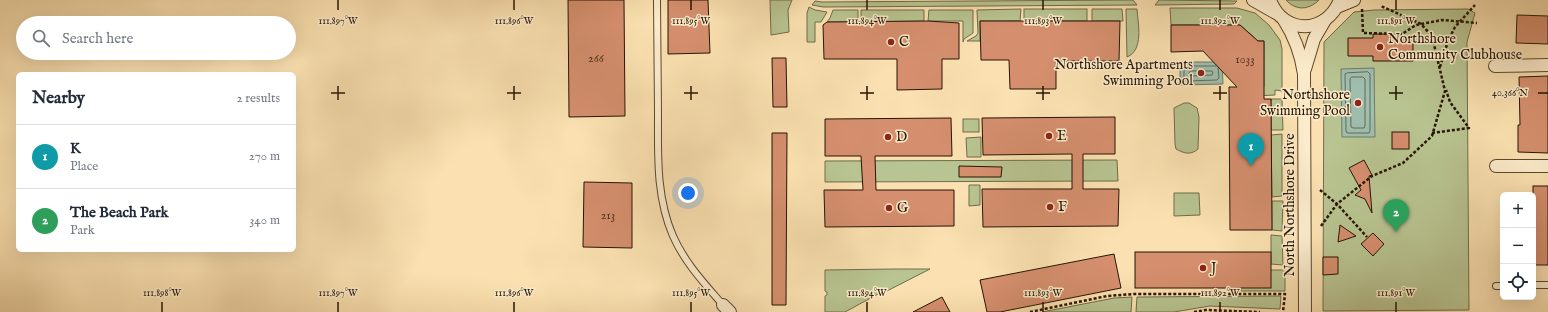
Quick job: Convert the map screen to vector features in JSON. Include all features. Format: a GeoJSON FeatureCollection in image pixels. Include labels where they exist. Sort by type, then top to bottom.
{"type":"FeatureCollection","features":[{"type":"Feature","properties":{"kind":"street"},"geometry":{"type":"LineString","coordinates":[[1253,0],[1292,24],[1309,26],[1325,20]]}},
{"type":"Feature","properties":{"kind":"street","name":"North Northshore Drive"},"geometry":{"type":"LineString","coordinates":[[1270,0],[1295,39],[1300,51],[1304,74]]}},
{"type":"Feature","properties":{"kind":"street"},"geometry":{"type":"LineString","coordinates":[[1339,4],[1358,2]]}},
{"type":"Feature","properties":{"kind":"street","name":"North Northshore Drive"},"geometry":{"type":"LineString","coordinates":[[1305,312],[1304,74],[1306,61],[1314,39],[1325,20],[1339,4]]}},
{"type":"Feature","properties":{"kind":"street"},"geometry":{"type":"LineString","coordinates":[[1495,66],[1548,65]]}},
{"type":"Feature","properties":{"kind":"street"},"geometry":{"type":"LineString","coordinates":[[1496,166],[1548,166]]}},
{"type":"Feature","properties":{"kind":"lane"},"geometry":{"type":"LineString","coordinates":[[657,0],[659,176],[664,209],[673,237],[681,253],[698,278],[726,308]]}},
{"type":"Feature","properties":{"kind":"lane"},"geometry":{"type":"LineString","coordinates":[[1536,285],[1548,285]]}},
{"type":"Feature","properties":{"kind":"path"},"geometry":{"type":"LineString","coordinates":[[1358,2],[1363,33],[1402,34],[1416,25],[1442,20],[1476,23]]}},
{"type":"Feature","properties":{"kind":"path"},"geometry":{"type":"LineString","coordinates":[[1432,133],[1469,128],[1450,102],[1440,69],[1448,41],[1455,27],[1475,4]]}},
{"type":"Feature","properties":{"kind":"path"},"geometry":{"type":"LineString","coordinates":[[1321,226],[1337,204],[1372,176],[1403,163],[1432,136],[1445,91],[1432,36],[1421,24],[1381,6]]}},
{"type":"Feature","properties":{"kind":"path"},"geometry":{"type":"LineString","coordinates":[[1320,190],[1337,204],[1367,237]]}},
{"type":"Feature","properties":{"kind":"path"},"geometry":{"type":"LineString","coordinates":[[1030,312],[1108,296],[1134,294],[1285,294],[1283,312]]}},
{"type":"Feature","properties":{"kind":"path"},"geometry":{"type":"LineString","coordinates":[[1194,312],[1206,310],[1260,312]]}},
{"type":"Feature","properties":{"kind":"green space"},"geometry":{"type":"Polygon","coordinates":[[[770,0],[792,0],[788,10],[789,32],[771,35],[770,0]]]}},
{"type":"Feature","properties":{"kind":"green space"},"geometry":{"type":"Polygon","coordinates":[[[1133,0],[1137,5],[823,7],[812,5],[815,1],[1133,0]]]}},
{"type":"Feature","properties":{"kind":"green space"},"geometry":{"type":"Polygon","coordinates":[[[1159,0],[1237,1],[1234,4],[1155,5],[1159,0]]]}},
{"type":"Feature","properties":{"kind":"green space"},"geometry":{"type":"Polygon","coordinates":[[[1286,0],[1319,0],[1311,6],[1302,8],[1290,4],[1286,0]]]}},
{"type":"Feature","properties":{"kind":"green space"},"geometry":{"type":"Polygon","coordinates":[[[809,7],[815,10],[827,12],[821,22],[815,22],[815,42],[807,42],[807,13],[809,7]]]}},
{"type":"Feature","properties":{"kind":"green space"},"geometry":{"type":"Polygon","coordinates":[[[1170,8],[1237,8],[1255,13],[1269,25],[1280,40],[1282,49],[1282,91],[1275,90],[1275,95],[1236,97],[1236,87],[1264,87],[1264,41],[1253,41],[1255,38],[1240,25],[1171,25],[1170,8]]]}},
{"type":"Feature","properties":{"kind":"green space"},"geometry":{"type":"Polygon","coordinates":[[[1021,9],[1020,21],[980,21],[980,41],[967,41],[976,36],[978,33],[977,10],[1021,9]]]}},
{"type":"Feature","properties":{"kind":"green space"},"geometry":{"type":"Polygon","coordinates":[[[1024,9],[1087,9],[1087,21],[1024,21],[1024,9]]]}},
{"type":"Feature","properties":{"kind":"green space"},"geometry":{"type":"Polygon","coordinates":[[[1092,9],[1122,9],[1123,21],[1092,21],[1092,9]]]}},
{"type":"Feature","properties":{"kind":"green space"},"geometry":{"type":"Polygon","coordinates":[[[1126,9],[1137,9],[1139,29],[1136,49],[1127,57],[1126,9]]]}},
{"type":"Feature","properties":{"kind":"green space"},"geometry":{"type":"Polygon","coordinates":[[[1468,9],[1475,13],[1467,42],[1469,310],[1323,311],[1324,42],[1354,12],[1374,10],[1468,9]]]}},
{"type":"Feature","properties":{"kind":"green space"},"geometry":{"type":"Polygon","coordinates":[[[833,10],[858,10],[858,22],[827,22],[833,10]]]}},
{"type":"Feature","properties":{"kind":"green space"},"geometry":{"type":"Polygon","coordinates":[[[861,10],[924,10],[924,21],[861,22],[861,10]]]}},
{"type":"Feature","properties":{"kind":"green space"},"geometry":{"type":"Polygon","coordinates":[[[929,10],[973,10],[973,33],[964,39],[963,42],[963,21],[928,21],[929,10]]]}},
{"type":"Feature","properties":{"kind":"green space"},"geometry":{"type":"Polygon","coordinates":[[[1271,99],[1282,99],[1283,130],[1271,130],[1271,99]]]}},
{"type":"Feature","properties":{"kind":"green space"},"geometry":{"type":"Polygon","coordinates":[[[1184,103],[1189,103],[1197,108],[1199,117],[1198,149],[1190,153],[1185,153],[1176,149],[1175,144],[1174,108],[1184,103]]]}},
{"type":"Feature","properties":{"kind":"green space"},"geometry":{"type":"Polygon","coordinates":[[[963,119],[979,119],[979,132],[963,132],[963,119]]]}},
{"type":"Feature","properties":{"kind":"green space"},"geometry":{"type":"Polygon","coordinates":[[[1282,134],[1282,196],[1272,197],[1271,135],[1282,134]]]}},
{"type":"Feature","properties":{"kind":"green space"},"geometry":{"type":"Polygon","coordinates":[[[981,137],[981,157],[967,157],[966,138],[981,137]]]}},
{"type":"Feature","properties":{"kind":"green space"},"geometry":{"type":"Polygon","coordinates":[[[1117,160],[1118,181],[825,182],[825,161],[1117,160]]]}},
{"type":"Feature","properties":{"kind":"green space"},"geometry":{"type":"Polygon","coordinates":[[[969,185],[980,185],[980,205],[969,206],[969,185]]]}},
{"type":"Feature","properties":{"kind":"green space"},"geometry":{"type":"Polygon","coordinates":[[[1174,193],[1199,193],[1200,215],[1174,216],[1174,193]]]}},
{"type":"Feature","properties":{"kind":"green space"},"geometry":{"type":"Polygon","coordinates":[[[1272,201],[1283,201],[1282,231],[1272,230],[1272,201]]]}},
{"type":"Feature","properties":{"kind":"green space"},"geometry":{"type":"Polygon","coordinates":[[[1271,235],[1282,236],[1283,265],[1271,264],[1271,235]]]}},
{"type":"Feature","properties":{"kind":"green space"},"geometry":{"type":"Polygon","coordinates":[[[930,269],[845,312],[825,312],[825,296],[827,295],[827,292],[825,291],[825,270],[930,269]]]}},
{"type":"Feature","properties":{"kind":"green space"},"geometry":{"type":"Polygon","coordinates":[[[1271,270],[1285,270],[1285,291],[1241,291],[1241,288],[1271,270]]]}},
{"type":"Feature","properties":{"kind":"green space"},"geometry":{"type":"Polygon","coordinates":[[[1281,296],[1280,309],[1210,306],[1174,312],[1136,312],[1137,297],[1281,296]]]}},
{"type":"Feature","properties":{"kind":"green space"},"geometry":{"type":"Polygon","coordinates":[[[1132,297],[1131,312],[1042,312],[1114,298],[1132,297]]]}},
{"type":"Feature","properties":{"kind":"water","name":"Northshore Apartments Swimming Pool"},"geometry":{"type":"Polygon","coordinates":[[[1180,62],[1222,62],[1223,84],[1180,85],[1180,62]]]}},
{"type":"Feature","properties":{"kind":"water","name":"Northshore Swimming Pool"},"geometry":{"type":"Polygon","coordinates":[[[1374,68],[1375,137],[1342,137],[1341,69],[1374,68]]]}},
{"type":"Feature","properties":{"kind":"building"},"geometry":{"type":"Polygon","coordinates":[[[568,0],[624,0],[625,116],[569,117],[568,0]]]}},
{"type":"Feature","properties":{"kind":"building"},"geometry":{"type":"Polygon","coordinates":[[[668,0],[708,0],[710,53],[668,54],[668,0]]]}},
{"type":"Feature","properties":{"kind":"building"},"geometry":{"type":"Polygon","coordinates":[[[1517,15],[1548,16],[1548,44],[1516,43],[1517,15]]]}},
{"type":"Feature","properties":{"kind":"building","name":"C"},"geometry":{"type":"Polygon","coordinates":[[[928,21],[959,23],[959,59],[942,59],[942,89],[897,90],[897,59],[824,59],[823,25],[827,22],[928,21]]]}},
{"type":"Feature","properties":{"kind":"building"},"geometry":{"type":"Polygon","coordinates":[[[980,21],[1120,21],[1119,61],[1056,61],[1056,89],[1010,89],[1009,60],[981,60],[980,21]]]}},
{"type":"Feature","properties":{"kind":"building"},"geometry":{"type":"Polygon","coordinates":[[[1171,25],[1240,25],[1258,41],[1264,41],[1264,99],[1271,99],[1272,230],[1230,230],[1229,87],[1237,87],[1203,51],[1171,52],[1171,25]]]}},
{"type":"Feature","properties":{"kind":"building","name":"Northshore Community Clubhouse"},"geometry":{"type":"Polygon","coordinates":[[[1373,34],[1390,34],[1390,38],[1413,38],[1413,61],[1373,61],[1373,56],[1348,56],[1348,38],[1373,38],[1373,34]]]}},
{"type":"Feature","properties":{"kind":"building"},"geometry":{"type":"Polygon","coordinates":[[[772,58],[786,58],[787,107],[773,107],[772,58]]]}},
{"type":"Feature","properties":{"kind":"building"},"geometry":{"type":"Polygon","coordinates":[[[1548,76],[1548,153],[1518,152],[1518,125],[1520,125],[1519,77],[1548,76]]]}},
{"type":"Feature","properties":{"kind":"building"},"geometry":{"type":"Polygon","coordinates":[[[1115,117],[1115,154],[1083,154],[1083,189],[1119,189],[1118,226],[983,227],[982,189],[1072,189],[1072,154],[983,155],[982,118],[1115,117]]]}},
{"type":"Feature","properties":{"kind":"building"},"geometry":{"type":"Polygon","coordinates":[[[951,118],[952,156],[875,156],[876,190],[954,190],[954,226],[825,227],[824,190],[863,190],[861,156],[825,156],[825,119],[951,118]]]}},
{"type":"Feature","properties":{"kind":"building"},"geometry":{"type":"Polygon","coordinates":[[[1392,132],[1409,132],[1409,149],[1392,149],[1392,132]]]}},
{"type":"Feature","properties":{"kind":"building"},"geometry":{"type":"Polygon","coordinates":[[[772,133],[787,133],[786,305],[772,305],[772,133]]]}},
{"type":"Feature","properties":{"kind":"building"},"geometry":{"type":"Polygon","coordinates":[[[1364,160],[1372,175],[1369,176],[1372,213],[1365,199],[1355,195],[1361,190],[1349,168],[1364,160]]]}},
{"type":"Feature","properties":{"kind":"building"},"geometry":{"type":"Polygon","coordinates":[[[959,166],[1002,167],[1001,177],[959,177],[959,166]]]}},
{"type":"Feature","properties":{"kind":"building"},"geometry":{"type":"Polygon","coordinates":[[[584,182],[632,183],[632,248],[583,247],[584,182]]]}},
{"type":"Feature","properties":{"kind":"building"},"geometry":{"type":"Polygon","coordinates":[[[1533,186],[1548,186],[1548,265],[1536,265],[1536,192],[1533,192],[1533,186]]]}},
{"type":"Feature","properties":{"kind":"building"},"geometry":{"type":"Polygon","coordinates":[[[1340,225],[1356,236],[1338,242],[1340,225]]]}},
{"type":"Feature","properties":{"kind":"building"},"geometry":{"type":"Polygon","coordinates":[[[1373,233],[1384,244],[1373,256],[1361,244],[1373,233]]]}},
{"type":"Feature","properties":{"kind":"building","name":"J"},"geometry":{"type":"Polygon","coordinates":[[[1135,252],[1271,252],[1271,288],[1135,288],[1135,252]]]}},
{"type":"Feature","properties":{"kind":"building"},"geometry":{"type":"Polygon","coordinates":[[[1114,254],[1121,288],[1000,312],[987,312],[980,280],[1114,254]]]}},
{"type":"Feature","properties":{"kind":"building"},"geometry":{"type":"Polygon","coordinates":[[[1323,257],[1338,257],[1338,274],[1323,275],[1323,257]]]}},
{"type":"Feature","properties":{"kind":"building"},"geometry":{"type":"Polygon","coordinates":[[[942,297],[950,312],[913,312],[942,297]]]}},
{"type":"Feature","properties":{"kind":"place","name":"C"},"geometry":{"type":"Point","coordinates":[891,42]}},
{"type":"Feature","properties":{"kind":"place","name":"Northshore Community Clubhouse"},"geometry":{"type":"Point","coordinates":[1380,47]}},
{"type":"Feature","properties":{"kind":"place","name":"Northshore Apartments Swimming Pool"},"geometry":{"type":"Point","coordinates":[1201,73]}},
{"type":"Feature","properties":{"kind":"place","name":"Northshore Swimming Pool"},"geometry":{"type":"Point","coordinates":[1358,103]}},
{"type":"Feature","properties":{"kind":"place","name":"E"},"geometry":{"type":"Point","coordinates":[1049,136]}},
{"type":"Feature","properties":{"kind":"place","name":"D"},"geometry":{"type":"Point","coordinates":[888,137]}},
{"type":"Feature","properties":{"kind":"place","name":"K"},"geometry":{"type":"Point","coordinates":[1251,166]}},
{"type":"Feature","properties":{"kind":"place","name":"F"},"geometry":{"type":"Point","coordinates":[1050,207]}},
{"type":"Feature","properties":{"kind":"place","name":"G"},"geometry":{"type":"Point","coordinates":[889,208]}},
{"type":"Feature","properties":{"kind":"place","name":"The Beach Park"},"geometry":{"type":"Point","coordinates":[1396,232]}},
{"type":"Feature","properties":{"kind":"place","name":"J"},"geometry":{"type":"Point","coordinates":[1203,268]}}]}
